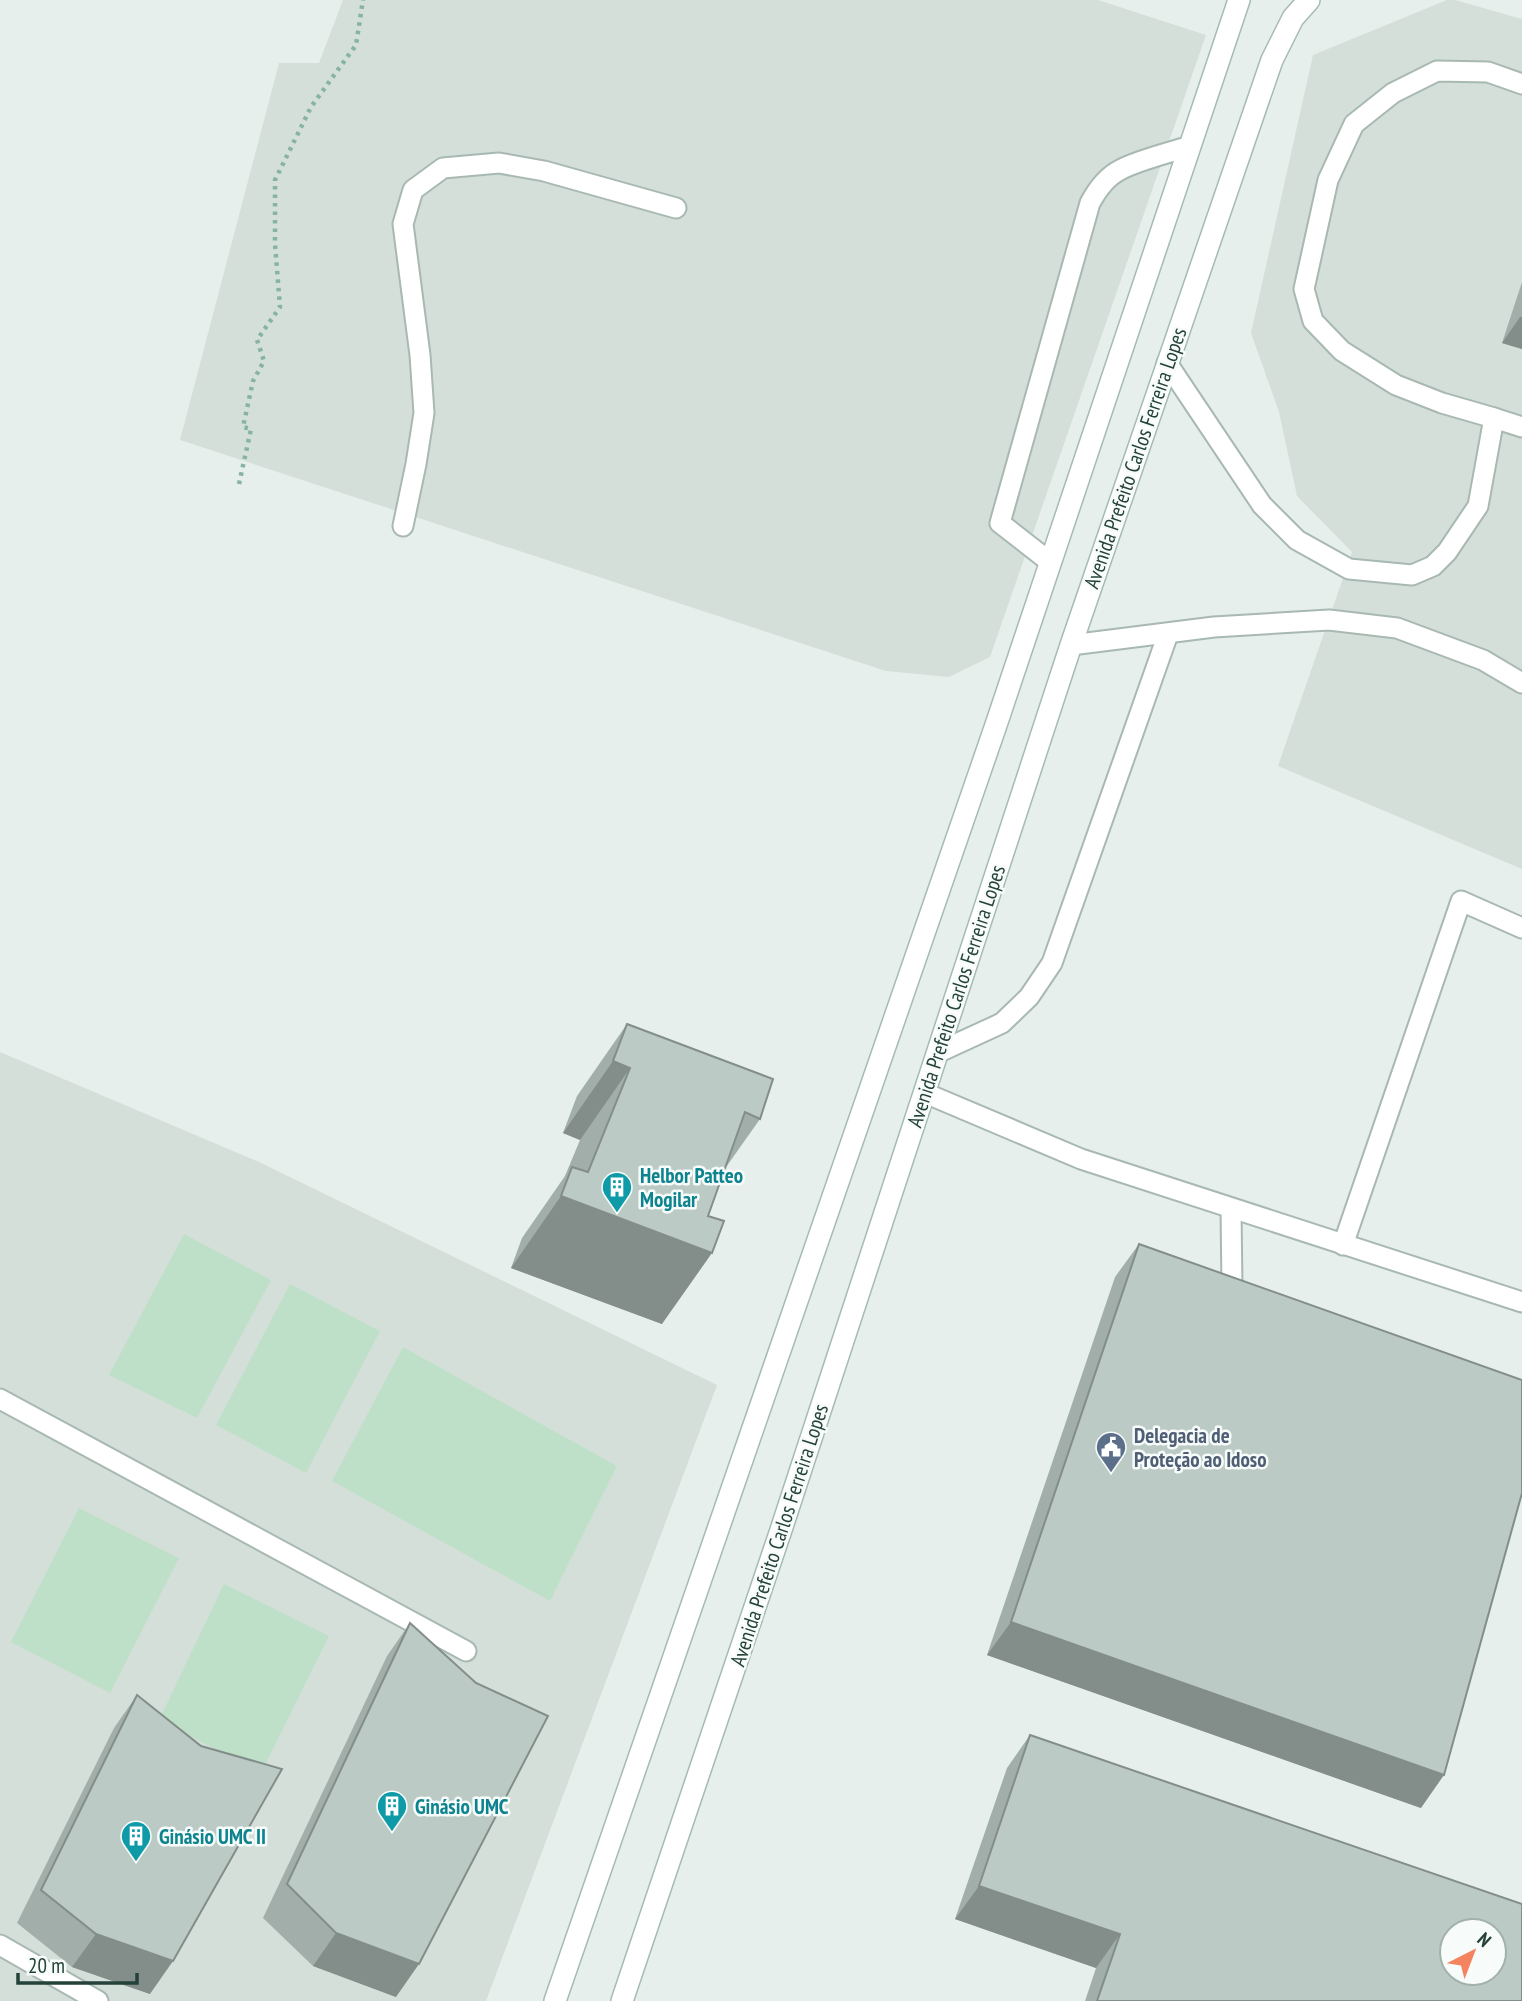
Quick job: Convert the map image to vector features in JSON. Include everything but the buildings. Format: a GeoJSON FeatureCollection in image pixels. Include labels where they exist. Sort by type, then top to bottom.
{"type":"FeatureCollection","features":[{"type":"Feature","properties":{"kind":"main road"},"geometry":{"type":"LineString","coordinates":[[555,2001],[988,749],[1238,0]]}},
{"type":"Feature","properties":{"kind":"main road","name":"Avenida Prefeito Carlos Ferreira Lopes"},"geometry":{"type":"LineString","coordinates":[[622,2001],[782,1530],[1167,363],[1272,60],[1293,18],[1309,0]]}},
{"type":"Feature","properties":{"kind":"lane"},"geometry":{"type":"LineString","coordinates":[[1522,84],[1488,72],[1437,71],[1393,93],[1354,124],[1328,180],[1304,289],[1313,321],[1342,351],[1396,385],[1443,403],[1522,427]]}},
{"type":"Feature","properties":{"kind":"lane"},"geometry":{"type":"LineString","coordinates":[[1050,562],[1000,523],[1090,203],[1098,189],[1120,169],[1190,146]]}},
{"type":"Feature","properties":{"kind":"lane"},"geometry":{"type":"LineString","coordinates":[[403,526],[424,413],[420,355],[403,224],[413,190],[443,168],[499,163],[544,171],[676,208]]}},
{"type":"Feature","properties":{"kind":"lane"},"geometry":{"type":"LineString","coordinates":[[1167,363],[1262,505],[1297,540],[1349,569],[1412,575],[1433,566],[1447,551],[1478,506],[1494,418]]}},
{"type":"Feature","properties":{"kind":"lane"},"geometry":{"type":"LineString","coordinates":[[1072,645],[1214,627],[1328,620],[1396,628],[1483,660],[1522,684]]}},
{"type":"Feature","properties":{"kind":"lane"},"geometry":{"type":"LineString","coordinates":[[939,1052],[1002,1023],[1029,997],[1052,963],[1168,634]]}},
{"type":"Feature","properties":{"kind":"lane"},"geometry":{"type":"LineString","coordinates":[[1343,1245],[1461,901],[1522,928]]}},
{"type":"Feature","properties":{"kind":"lane"},"geometry":{"type":"LineString","coordinates":[[925,1093],[1081,1159],[1522,1302]]}},
{"type":"Feature","properties":{"kind":"lane"},"geometry":{"type":"LineString","coordinates":[[1231,1208],[1232,1289],[1250,1309]]}},
{"type":"Feature","properties":{"kind":"lane"},"geometry":{"type":"LineString","coordinates":[[0,1399],[466,1651]]}},
{"type":"Feature","properties":{"kind":"lane"},"geometry":{"type":"LineString","coordinates":[[0,1945],[98,2001]]}},
{"type":"Feature","properties":{"kind":"path"},"geometry":{"type":"LineString","coordinates":[[239,484],[251,429],[243,427],[253,381],[264,361],[257,340],[280,307],[275,244],[275,180],[311,107],[356,45],[363,0]]}},
{"type":"Feature","properties":{"kind":"shaded area"},"geometry":{"type":"Polygon","coordinates":[[[343,0],[1098,0],[1206,35],[990,657],[949,677],[886,671],[180,440],[279,63],[319,63],[343,0]]]}},
{"type":"Feature","properties":{"kind":"shaded area"},"geometry":{"type":"Polygon","coordinates":[[[1447,0],[1522,19],[1522,869],[1278,766],[1352,552],[1297,496],[1279,412],[1251,333],[1313,55],[1447,0]]]}},
{"type":"Feature","properties":{"kind":"shaded area"},"geometry":{"type":"Polygon","coordinates":[[[0,1052],[259,1162],[717,1385],[486,2001],[0,2001],[0,1052]]]}},
{"type":"Feature","properties":{"kind":"green space"},"geometry":{"type":"Polygon","coordinates":[[[184,1234],[271,1280],[197,1418],[109,1375],[184,1234]]]}},
{"type":"Feature","properties":{"kind":"green space"},"geometry":{"type":"Polygon","coordinates":[[[290,1284],[380,1331],[306,1473],[216,1425],[290,1284]]]}},
{"type":"Feature","properties":{"kind":"green space"},"geometry":{"type":"Polygon","coordinates":[[[403,1347],[617,1466],[550,1601],[332,1481],[403,1347]]]}},
{"type":"Feature","properties":{"kind":"green space"},"geometry":{"type":"Polygon","coordinates":[[[79,1508],[179,1558],[110,1693],[11,1642],[79,1508]]]}},
{"type":"Feature","properties":{"kind":"green space"},"geometry":{"type":"Polygon","coordinates":[[[224,1584],[329,1636],[261,1773],[159,1720],[224,1584]]]}},
{"type":"Feature","properties":{"kind":"place","name":"Helbor Patteo Mogilar"},"geometry":{"type":"Point","coordinates":[617,1214]}},
{"type":"Feature","properties":{"kind":"place","name":"Delegacia de Proteção ao Idoso"},"geometry":{"type":"Point","coordinates":[1111,1474]}},
{"type":"Feature","properties":{"kind":"place","name":"Ginásio UMC"},"geometry":{"type":"Point","coordinates":[392,1833]}},
{"type":"Feature","properties":{"kind":"place","name":"Ginásio UMC II"},"geometry":{"type":"Point","coordinates":[136,1863]}}]}
